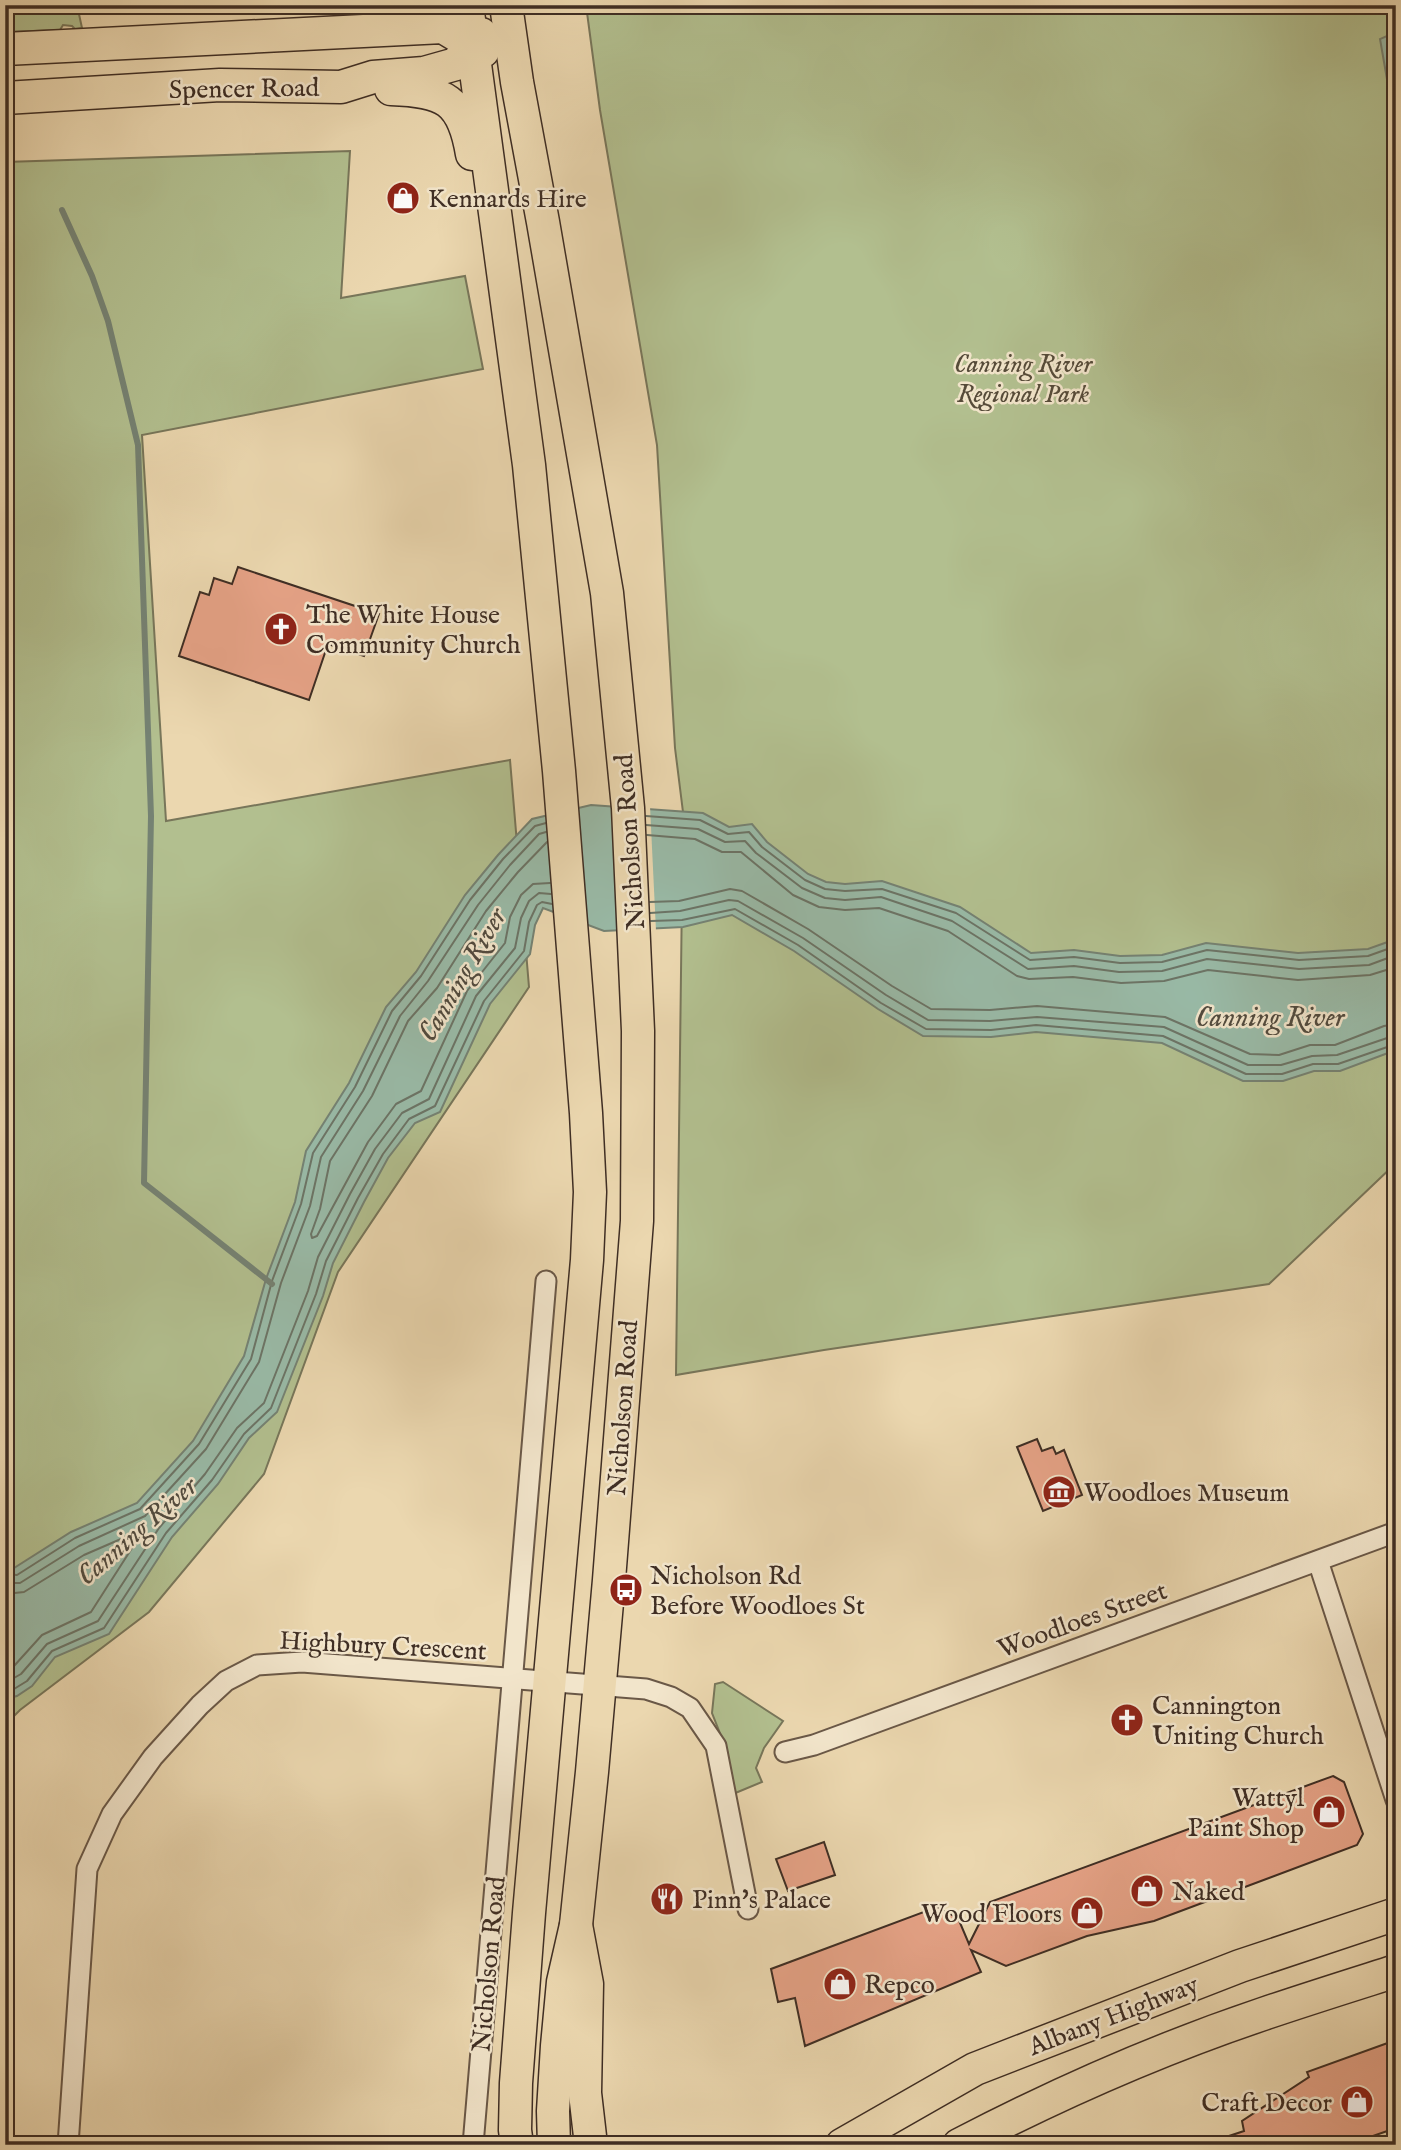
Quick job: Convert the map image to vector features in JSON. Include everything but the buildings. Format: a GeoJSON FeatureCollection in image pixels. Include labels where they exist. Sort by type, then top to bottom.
{"type":"FeatureCollection","features":[{"type":"Feature","properties":{"kind":"main road"},"geometry":{"type":"LineString","coordinates":[[217,38],[295,24],[388,14],[414,5]]}},
{"type":"Feature","properties":{"kind":"main road","name":"Nicholson Road"},"geometry":{"type":"LineString","coordinates":[[467,5],[529,465],[559,771],[586,1113],[589,1219],[516,2083],[517,2145]]}},
{"type":"Feature","properties":{"kind":"main road","name":"Spencer Road"},"geometry":{"type":"LineString","coordinates":[[5,98],[220,85],[341,86],[373,77],[424,73],[456,64],[506,6]]}},
{"type":"Feature","properties":{"kind":"main road","name":"Nicholson Road"},"geometry":{"type":"LineString","coordinates":[[506,6],[603,568],[621,732],[633,881],[638,1031],[636,1221],[599,1686],[576,1925],[564,1982],[554,2098],[554,2145]]}},
{"type":"Feature","properties":{"kind":"main road","name":"Spencer Road"},"geometry":{"type":"LineString","coordinates":[[5,49],[443,27],[500,62],[517,82]]}},
{"type":"Feature","properties":{"kind":"main road"},"geometry":{"type":"LineString","coordinates":[[341,86],[419,90],[448,101],[464,121],[472,150],[478,194],[498,227]]}},
{"type":"Feature","properties":{"kind":"main road","name":"Albany Highway"},"geometry":{"type":"LineString","coordinates":[[842,2145],[975,2068],[1240,1966],[1396,1914]]}},
{"type":"Feature","properties":{"kind":"main road"},"geometry":{"type":"LineString","coordinates":[[576,1925],[587,1984],[585,2093],[591,2145]]}},
{"type":"Feature","properties":{"kind":"main road","name":"Albany Highway"},"geometry":{"type":"LineString","coordinates":[[959,2145],[1010,2118],[1139,2060],[1262,2014],[1396,1971]]}},
{"type":"Feature","properties":{"kind":"street","name":"Nicholson Road"},"geometry":{"type":"LineString","coordinates":[[473,2145],[546,1281]]}},
{"type":"Feature","properties":{"kind":"street","name":"Woodloes Street"},"geometry":{"type":"LineString","coordinates":[[785,1752],[814,1745],[1396,1532]]}},
{"type":"Feature","properties":{"kind":"street"},"geometry":{"type":"LineString","coordinates":[[1318,1561],[1396,1800]]}},
{"type":"Feature","properties":{"kind":"street","name":"Highbury Crescent"},"geometry":{"type":"LineString","coordinates":[[68,2145],[87,1869],[113,1814],[153,1757],[200,1705],[226,1681],[257,1665],[302,1662],[549,1682]]}},
{"type":"Feature","properties":{"kind":"street"},"geometry":{"type":"LineString","coordinates":[[549,1682],[646,1689],[671,1697],[690,1708],[716,1746],[748,1909]]}},
{"type":"Feature","properties":{"kind":"green space"},"geometry":{"type":"Polygon","coordinates":[[[5,5],[77,5],[82,28],[63,25],[60,30],[5,32],[5,5]]]}},
{"type":"Feature","properties":{"kind":"green space","name":"Canning River Regional Park"},"geometry":{"type":"Polygon","coordinates":[[[586,5],[1396,5],[1396,1163],[1269,1284],[824,1350],[676,1375],[683,812],[675,748],[657,445],[600,110],[586,5]]]}},
{"type":"Feature","properties":{"kind":"green space"},"geometry":{"type":"Polygon","coordinates":[[[350,151],[341,298],[465,276],[483,369],[142,435],[166,821],[510,760],[529,987],[338,1272],[264,1474],[149,1612],[20,1710],[5,1725],[5,162],[350,151]]]}},
{"type":"Feature","properties":{"kind":"green space"},"geometry":{"type":"Polygon","coordinates":[[[723,1682],[783,1721],[764,1748],[756,1768],[762,1782],[733,1794],[727,1751],[712,1713],[715,1684],[723,1682]]]}},
{"type":"Feature","properties":{"kind":"water"},"geometry":{"type":"Polygon","coordinates":[[[1396,32],[1396,93],[1388,85],[1380,39],[1396,32]]]}},
{"type":"Feature","properties":{"kind":"water","name":"Canning River"},"geometry":{"type":"Polygon","coordinates":[[[591,805],[703,813],[729,827],[752,824],[767,842],[808,874],[826,882],[845,884],[882,881],[960,907],[1031,953],[1074,950],[1120,956],[1162,955],[1206,943],[1298,953],[1368,949],[1396,939],[1396,1050],[1340,1071],[1314,1071],[1283,1081],[1243,1081],[1162,1043],[1036,1032],[991,1037],[923,1036],[878,1009],[794,951],[732,915],[683,927],[604,931],[543,908],[535,925],[530,954],[490,1004],[440,1112],[415,1123],[388,1158],[364,1202],[333,1263],[323,1296],[277,1412],[249,1438],[218,1484],[172,1537],[109,1634],[55,1657],[32,1686],[17,1696],[5,1699],[5,1567],[14,1568],[71,1532],[137,1503],[193,1441],[244,1356],[266,1279],[295,1202],[306,1151],[349,1083],[386,1007],[416,972],[465,895],[532,819],[591,805]]]}},
{"type":"Feature","properties":{"kind":"pier"},"geometry":{"type":"Polygon","coordinates":[[[615,803],[650,806],[656,931],[622,933],[615,803]]]}},
{"type":"Feature","properties":{"kind":"waterway"},"geometry":{"type":"LineString","coordinates":[[62,210],[92,276],[108,321],[138,445],[151,816],[144,1183],[272,1284]]}},
{"type":"Feature","properties":{"kind":"place","name":"Kennards Hire"},"geometry":{"type":"Point","coordinates":[403,198]}},
{"type":"Feature","properties":{"kind":"place","name":"The White House Community Church"},"geometry":{"type":"Point","coordinates":[281,629]}},
{"type":"Feature","properties":{"kind":"place","name":"Woodloes Museum"},"geometry":{"type":"Point","coordinates":[1059,1492]}},
{"type":"Feature","properties":{"kind":"place","name":"Nicholson Rd Before Woodloes St"},"geometry":{"type":"Point","coordinates":[626,1590]}},
{"type":"Feature","properties":{"kind":"place","name":"Cannington Uniting Church"},"geometry":{"type":"Point","coordinates":[1127,1720]}},
{"type":"Feature","properties":{"kind":"place","name":"Wattyl Paint Shop"},"geometry":{"type":"Point","coordinates":[1329,1812]}},
{"type":"Feature","properties":{"kind":"place","name":"Naked"},"geometry":{"type":"Point","coordinates":[1147,1891]}},
{"type":"Feature","properties":{"kind":"place","name":"Pinn's Palace"},"geometry":{"type":"Point","coordinates":[667,1899]}},
{"type":"Feature","properties":{"kind":"place","name":"Wood Floors"},"geometry":{"type":"Point","coordinates":[1087,1913]}},
{"type":"Feature","properties":{"kind":"place","name":"Repco"},"geometry":{"type":"Point","coordinates":[840,1984]}},
{"type":"Feature","properties":{"kind":"place","name":"Craft Decor"},"geometry":{"type":"Point","coordinates":[1357,2102]}}]}
